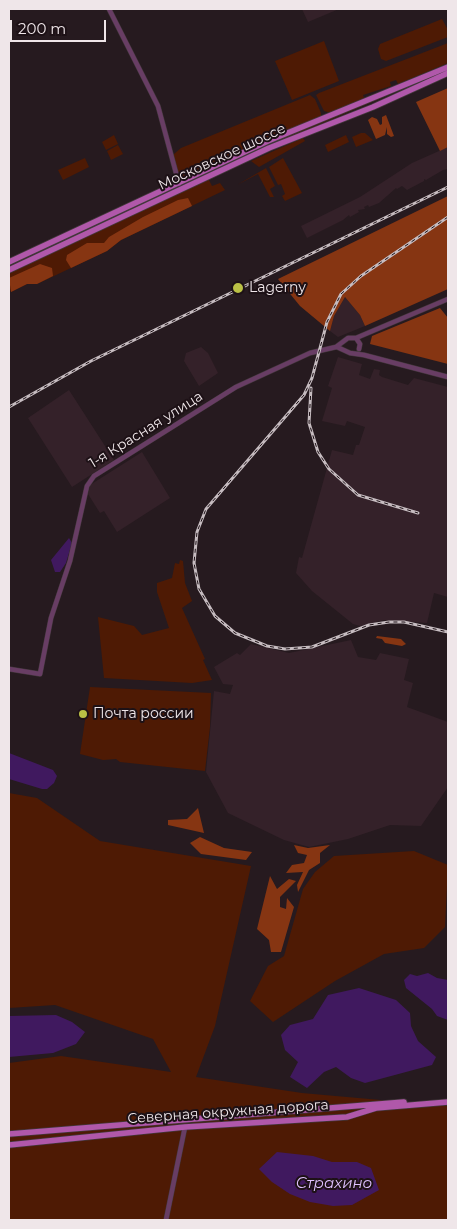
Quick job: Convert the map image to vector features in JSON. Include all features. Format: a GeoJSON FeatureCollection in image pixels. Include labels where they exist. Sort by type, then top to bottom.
{"type":"FeatureCollection","features":[{"type":"Feature","properties":{"kind":"main road","name":"Московское шоссе"},"geometry":{"type":"LineString","coordinates":[[9,262],[268,141],[448,67]]}},
{"type":"Feature","properties":{"kind":"main road","name":"Московское шоссе"},"geometry":{"type":"LineString","coordinates":[[9,270],[269,148],[383,102],[448,73]]}},
{"type":"Feature","properties":{"kind":"main road","name":"Северная окружная дорога"},"geometry":{"type":"LineString","coordinates":[[9,1134],[345,1106],[448,1100]]}},
{"type":"Feature","properties":{"kind":"main road","name":"Северная окружная дорога"},"geometry":{"type":"LineString","coordinates":[[9,1145],[185,1126],[347,1117],[376,1108],[448,1100]]}},
{"type":"Feature","properties":{"kind":"main road"},"geometry":{"type":"LineString","coordinates":[[345,1106],[353,1111],[347,1117]]}},
{"type":"Feature","properties":{"kind":"street"},"geometry":{"type":"LineString","coordinates":[[109,9],[158,106],[181,190]]}},
{"type":"Feature","properties":{"kind":"street"},"geometry":{"type":"LineString","coordinates":[[358,340],[364,334],[448,299]]}},
{"type":"Feature","properties":{"kind":"street"},"geometry":{"type":"LineString","coordinates":[[345,350],[344,343],[348,338],[358,340]]}},
{"type":"Feature","properties":{"kind":"street"},"geometry":{"type":"LineString","coordinates":[[358,340],[359,349],[364,355]]}},
{"type":"Feature","properties":{"kind":"street","name":"1-я Красная улица"},"geometry":{"type":"LineString","coordinates":[[9,669],[40,674],[51,618],[70,561],[89,481],[236,387],[310,353],[336,347],[344,343]]}},
{"type":"Feature","properties":{"kind":"street"},"geometry":{"type":"LineString","coordinates":[[336,347],[352,354],[364,355],[448,377]]}},
{"type":"Feature","properties":{"kind":"street"},"geometry":{"type":"LineString","coordinates":[[352,354],[359,349]]}},
{"type":"Feature","properties":{"kind":"street"},"geometry":{"type":"LineString","coordinates":[[166,1220],[185,1126]]}},
{"type":"Feature","properties":{"kind":"shaded area"},"geometry":{"type":"Polygon","coordinates":[[[302,9],[339,9],[308,22],[302,9]]]}},
{"type":"Feature","properties":{"kind":"shaded area"},"geometry":{"type":"Polygon","coordinates":[[[442,19],[448,30],[448,37],[386,61],[381,59],[378,49],[380,44],[442,19]]]}},
{"type":"Feature","properties":{"kind":"shaded area"},"geometry":{"type":"Polygon","coordinates":[[[324,41],[339,81],[292,100],[275,61],[324,41]]]}},
{"type":"Feature","properties":{"kind":"shaded area"},"geometry":{"type":"Polygon","coordinates":[[[448,43],[448,63],[398,84],[396,80],[390,82],[391,86],[363,95],[364,98],[331,113],[324,111],[316,95],[319,93],[448,43]]]}},
{"type":"Feature","properties":{"kind":"shaded area"},"geometry":{"type":"Polygon","coordinates":[[[420,82],[270,145],[184,185],[270,143],[420,82]]]}},
{"type":"Feature","properties":{"kind":"shaded area"},"geometry":{"type":"Polygon","coordinates":[[[448,88],[448,147],[440,151],[416,102],[448,88]]]}},
{"type":"Feature","properties":{"kind":"shaded area"},"geometry":{"type":"Polygon","coordinates":[[[310,95],[315,99],[321,117],[184,177],[179,175],[173,157],[181,148],[310,95]]]}},
{"type":"Feature","properties":{"kind":"shaded area"},"geometry":{"type":"Polygon","coordinates":[[[386,115],[394,136],[391,137],[387,134],[387,127],[385,135],[376,139],[368,120],[372,117],[377,119],[380,125],[382,124],[382,117],[386,115]]]}},
{"type":"Feature","properties":{"kind":"shaded area"},"geometry":{"type":"Polygon","coordinates":[[[365,133],[373,140],[356,147],[352,137],[365,133]]]}},
{"type":"Feature","properties":{"kind":"shaded area"},"geometry":{"type":"Polygon","coordinates":[[[114,135],[118,144],[106,150],[102,142],[114,135]]]}},
{"type":"Feature","properties":{"kind":"shaded area"},"geometry":{"type":"Polygon","coordinates":[[[346,135],[349,142],[328,152],[325,145],[346,135]]]}},
{"type":"Feature","properties":{"kind":"shaded area"},"geometry":{"type":"Polygon","coordinates":[[[303,138],[305,141],[259,167],[251,161],[303,138]]]}},
{"type":"Feature","properties":{"kind":"shaded area"},"geometry":{"type":"Polygon","coordinates":[[[118,145],[123,154],[111,160],[107,151],[118,145]]]}},
{"type":"Feature","properties":{"kind":"shaded area"},"geometry":{"type":"Polygon","coordinates":[[[448,147],[448,169],[426,180],[424,179],[424,181],[407,190],[402,186],[396,188],[379,203],[369,207],[368,205],[364,207],[365,209],[358,210],[359,212],[350,217],[349,215],[343,220],[307,238],[301,226],[360,197],[412,163],[448,147]]]}},
{"type":"Feature","properties":{"kind":"shaded area"},"geometry":{"type":"Polygon","coordinates":[[[85,158],[89,167],[63,180],[58,170],[85,158]]]}},
{"type":"Feature","properties":{"kind":"shaded area"},"geometry":{"type":"Polygon","coordinates":[[[283,158],[302,193],[285,201],[282,196],[285,194],[281,184],[278,185],[269,167],[283,158]]]}},
{"type":"Feature","properties":{"kind":"shaded area"},"geometry":{"type":"Polygon","coordinates":[[[266,168],[275,186],[270,189],[274,197],[270,197],[258,174],[237,185],[266,168]]]}},
{"type":"Feature","properties":{"kind":"shaded area"},"geometry":{"type":"Polygon","coordinates":[[[208,178],[212,186],[220,183],[225,190],[121,240],[107,251],[37,284],[27,284],[11,292],[9,273],[208,178]]]}},
{"type":"Feature","properties":{"kind":"shaded area"},"geometry":{"type":"Polygon","coordinates":[[[174,189],[9,266],[9,265],[174,189]]]}},
{"type":"Feature","properties":{"kind":"shaded area"},"geometry":{"type":"Polygon","coordinates":[[[448,196],[448,289],[365,326],[360,315],[345,297],[334,316],[330,331],[300,306],[278,279],[448,196]]]}},
{"type":"Feature","properties":{"kind":"shaded area"},"geometry":{"type":"Polygon","coordinates":[[[188,198],[192,206],[121,240],[107,251],[71,268],[66,260],[67,255],[87,243],[104,243],[109,237],[143,217],[178,200],[188,198]]]}},
{"type":"Feature","properties":{"kind":"shaded area"},"geometry":{"type":"Polygon","coordinates":[[[40,264],[52,268],[53,276],[37,284],[27,284],[11,292],[9,278],[40,264]]]}},
{"type":"Feature","properties":{"kind":"shaded area"},"geometry":{"type":"Polygon","coordinates":[[[345,297],[360,315],[365,326],[338,337],[330,331],[334,316],[345,297]]]}},
{"type":"Feature","properties":{"kind":"shaded area"},"geometry":{"type":"Polygon","coordinates":[[[440,308],[448,318],[448,364],[370,344],[372,336],[440,308]]]}},
{"type":"Feature","properties":{"kind":"shaded area"},"geometry":{"type":"Polygon","coordinates":[[[201,347],[208,353],[218,373],[199,386],[184,361],[186,353],[201,347]]]}},
{"type":"Feature","properties":{"kind":"shaded area"},"geometry":{"type":"Polygon","coordinates":[[[338,357],[362,364],[359,375],[370,379],[374,369],[380,370],[379,375],[382,377],[408,385],[414,378],[448,387],[448,597],[434,593],[427,623],[384,620],[360,626],[353,624],[312,591],[296,573],[299,557],[302,558],[332,450],[353,455],[356,445],[359,445],[365,427],[347,421],[345,426],[322,421],[332,388],[328,386],[338,357]]]}},
{"type":"Feature","properties":{"kind":"shaded area"},"geometry":{"type":"Polygon","coordinates":[[[69,390],[114,460],[72,487],[28,418],[69,390]]]}},
{"type":"Feature","properties":{"kind":"shaded area"},"geometry":{"type":"Polygon","coordinates":[[[142,452],[170,498],[117,532],[104,511],[100,513],[88,494],[90,485],[142,452]]]}},
{"type":"Feature","properties":{"kind":"shaded area"},"geometry":{"type":"Polygon","coordinates":[[[180,560],[183,561],[185,583],[192,601],[182,608],[205,659],[203,660],[212,680],[192,683],[104,678],[98,617],[134,626],[142,635],[169,628],[157,592],[157,583],[172,578],[175,563],[179,564],[180,560]]]}},
{"type":"Feature","properties":{"kind":"shaded area"},"geometry":{"type":"Polygon","coordinates":[[[377,636],[401,639],[406,644],[402,646],[385,643],[382,639],[376,638],[377,636]]]}},
{"type":"Feature","properties":{"kind":"shaded area"},"geometry":{"type":"Polygon","coordinates":[[[351,640],[358,657],[376,660],[380,653],[409,659],[404,680],[413,683],[407,707],[448,722],[448,787],[421,826],[390,825],[348,839],[309,847],[284,840],[228,813],[206,772],[214,691],[230,694],[233,685],[223,684],[214,667],[237,653],[240,655],[251,644],[289,653],[351,640]]]}},
{"type":"Feature","properties":{"kind":"shaded area"},"geometry":{"type":"Polygon","coordinates":[[[90,687],[211,693],[210,727],[205,771],[120,762],[116,759],[103,760],[80,754],[90,687]]]}},
{"type":"Feature","properties":{"kind":"shaded area"},"geometry":{"type":"Polygon","coordinates":[[[9,793],[37,798],[100,841],[251,866],[215,1026],[196,1077],[302,1093],[448,1106],[448,1220],[9,1220],[9,1063],[61,1056],[171,1072],[153,1039],[55,1005],[9,1008],[9,793]]]}},
{"type":"Feature","properties":{"kind":"shaded area"},"geometry":{"type":"Polygon","coordinates":[[[198,808],[204,833],[168,825],[168,820],[187,819],[198,808]]]}},
{"type":"Feature","properties":{"kind":"shaded area"},"geometry":{"type":"Polygon","coordinates":[[[200,837],[224,848],[252,852],[246,860],[201,854],[190,843],[200,837]]]}},
{"type":"Feature","properties":{"kind":"shaded area"},"geometry":{"type":"Polygon","coordinates":[[[294,845],[308,848],[330,845],[320,853],[320,863],[309,870],[298,892],[297,885],[303,872],[286,873],[292,865],[304,863],[307,855],[298,853],[294,845]]]}},
{"type":"Feature","properties":{"kind":"shaded area"},"geometry":{"type":"Polygon","coordinates":[[[414,851],[448,865],[445,927],[424,948],[384,954],[335,981],[273,1022],[250,1001],[268,966],[284,956],[303,889],[315,872],[334,856],[414,851]]]}},
{"type":"Feature","properties":{"kind":"shaded area"},"geometry":{"type":"Polygon","coordinates":[[[270,876],[277,889],[289,879],[296,881],[280,897],[280,907],[286,909],[287,898],[294,907],[281,952],[271,952],[269,940],[257,929],[270,876]]]}},
{"type":"Feature","properties":{"kind":"water"},"geometry":{"type":"Polygon","coordinates":[[[69,538],[72,543],[66,563],[60,572],[55,572],[51,560],[69,538]]]}},
{"type":"Feature","properties":{"kind":"water"},"geometry":{"type":"Polygon","coordinates":[[[9,753],[53,770],[57,776],[54,783],[47,789],[42,789],[9,779],[9,753]]]}},
{"type":"Feature","properties":{"kind":"water"},"geometry":{"type":"Polygon","coordinates":[[[428,973],[437,978],[448,980],[448,1020],[437,1016],[432,1009],[406,988],[404,980],[410,974],[417,976],[428,973]]]}},
{"type":"Feature","properties":{"kind":"water"},"geometry":{"type":"Polygon","coordinates":[[[359,988],[396,1000],[410,1013],[411,1026],[418,1041],[436,1057],[432,1065],[365,1083],[351,1078],[336,1067],[324,1072],[307,1088],[290,1077],[298,1062],[285,1050],[281,1035],[290,1025],[313,1019],[328,995],[359,988]]]}},
{"type":"Feature","properties":{"kind":"water"},"geometry":{"type":"Polygon","coordinates":[[[56,1015],[72,1022],[85,1032],[76,1044],[53,1053],[9,1057],[9,1016],[56,1015]]]}},
{"type":"Feature","properties":{"kind":"water","name":"Страхино"},"geometry":{"type":"Polygon","coordinates":[[[277,1152],[313,1156],[332,1162],[357,1162],[371,1168],[379,1190],[352,1205],[333,1206],[310,1202],[290,1194],[272,1182],[259,1169],[277,1152]]]}},
{"type":"Feature","properties":{"kind":"railway"},"geometry":{"type":"LineString","coordinates":[[9,407],[91,361],[448,187]]}},
{"type":"Feature","properties":{"kind":"railway"},"geometry":{"type":"LineString","coordinates":[[448,217],[361,276],[341,294],[327,322],[312,378],[304,395],[206,509],[197,532],[194,563],[199,589],[215,616],[235,633],[267,646],[285,649],[312,647],[369,625],[389,622],[404,622],[448,632]]}},
{"type":"Feature","properties":{"kind":"railway"},"geometry":{"type":"LineString","coordinates":[[311,388],[309,423],[318,452],[329,469],[358,495],[418,513]]}},
{"type":"Feature","properties":{"kind":"place","name":"Lagerny"},"geometry":{"type":"Point","coordinates":[238,288]}},
{"type":"Feature","properties":{"kind":"place","name":"Почта россии"},"geometry":{"type":"Point","coordinates":[83,714]}}]}
